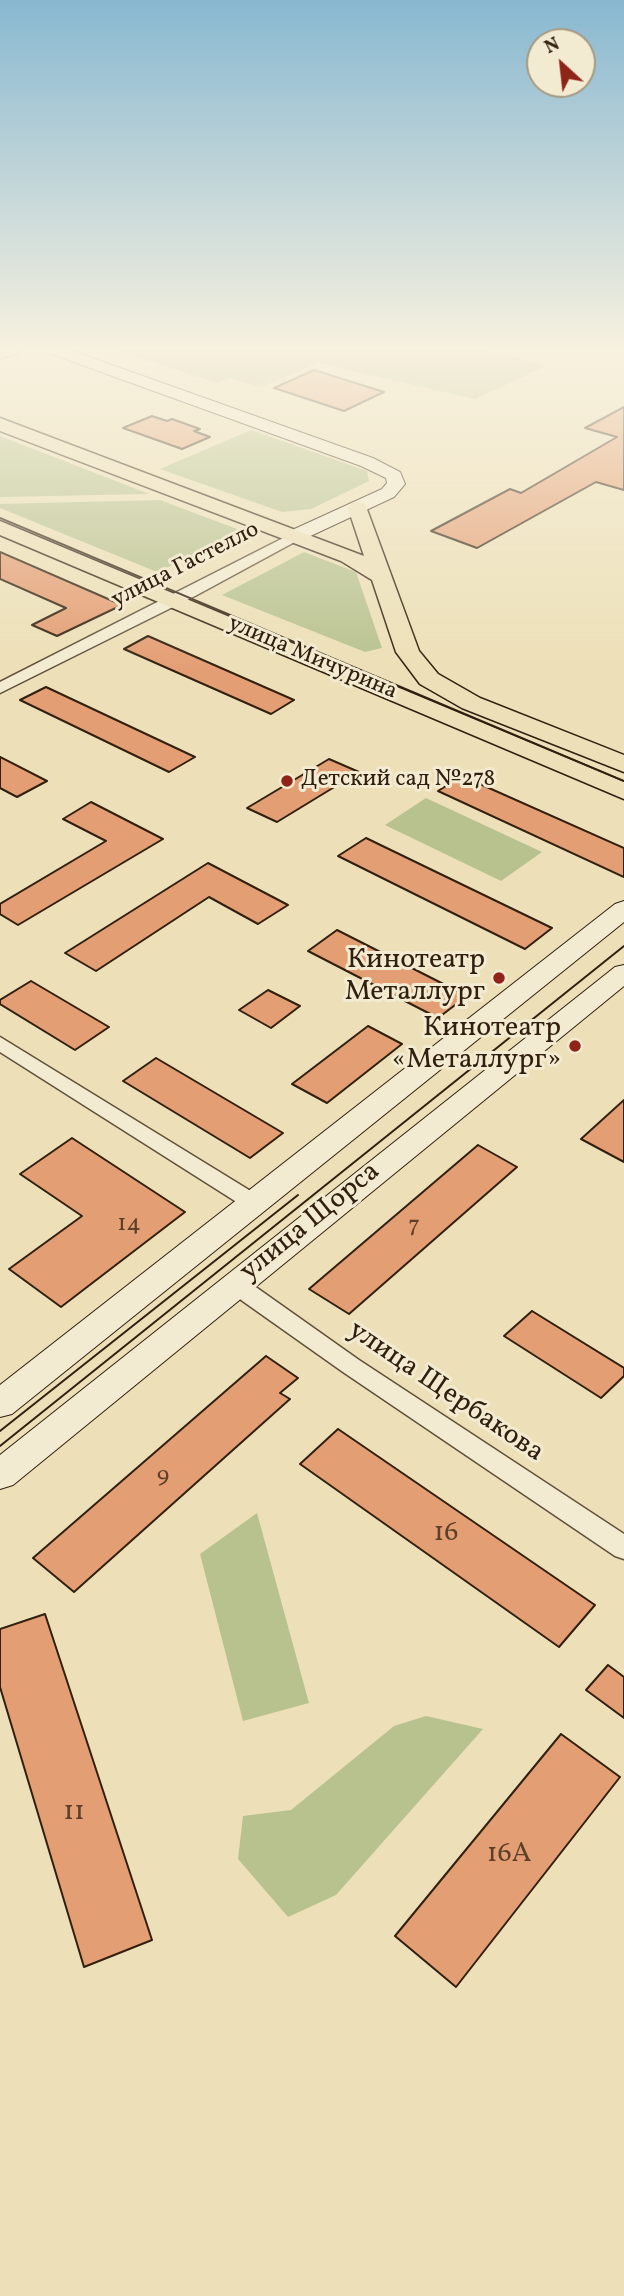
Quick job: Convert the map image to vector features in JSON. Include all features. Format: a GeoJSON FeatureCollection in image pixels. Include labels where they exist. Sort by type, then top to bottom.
{"type":"FeatureCollection","features":[{"type":"Feature","properties":{"kind":"main road"},"geometry":{"type":"LineString","coordinates":[[86,456],[349,556],[381,576]]}},
{"type":"Feature","properties":{"kind":"main road","name":"улица Гастелло"},"geometry":{"type":"LineString","coordinates":[[297,535],[388,493],[396,484],[394,476],[382,468],[352,456]]}},
{"type":"Feature","properties":{"kind":"main road","name":"улица Мичурина"},"geometry":{"type":"LineString","coordinates":[[358,508],[408,652],[429,679],[471,702],[624,764]]}},
{"type":"Feature","properties":{"kind":"main road","name":"улица Мичурина"},"geometry":{"type":"LineString","coordinates":[[0,527],[624,791]]}},
{"type":"Feature","properties":{"kind":"main road","name":"улица Щорса"},"geometry":{"type":"LineString","coordinates":[[0,1404],[624,909]]}},
{"type":"Feature","properties":{"kind":"main road","name":"улица Щорса"},"geometry":{"type":"LineString","coordinates":[[0,1475],[624,973]]}},
{"type":"Feature","properties":{"kind":"street","name":"улица Гастелло"},"geometry":{"type":"LineString","coordinates":[[0,688],[176,600],[297,535]]}},
{"type":"Feature","properties":{"kind":"street"},"geometry":{"type":"LineString","coordinates":[[0,1042],[254,1203]]}},
{"type":"Feature","properties":{"kind":"street","name":"улица Щербакова"},"geometry":{"type":"LineString","coordinates":[[235,1284],[362,1374],[624,1548]]}},
{"type":"Feature","properties":{"kind":"green space"},"geometry":{"type":"Polygon","coordinates":[[[0,456],[52,456],[149,494],[0,497],[0,456]]]}},
{"type":"Feature","properties":{"kind":"green space"},"geometry":{"type":"Polygon","coordinates":[[[190,456],[325,456],[367,471],[369,481],[311,509],[282,512],[160,469],[190,456]]]}},
{"type":"Feature","properties":{"kind":"green space"},"geometry":{"type":"Polygon","coordinates":[[[160,500],[245,532],[157,572],[0,508],[0,504],[160,500]]]}},
{"type":"Feature","properties":{"kind":"green space"},"geometry":{"type":"Polygon","coordinates":[[[304,552],[356,572],[382,648],[365,652],[222,595],[304,552]]]}},
{"type":"Feature","properties":{"kind":"green space"},"geometry":{"type":"Polygon","coordinates":[[[426,798],[542,852],[501,881],[385,825],[426,798]]]}},
{"type":"Feature","properties":{"kind":"green space"},"geometry":{"type":"Polygon","coordinates":[[[257,1513],[309,1703],[243,1721],[200,1554],[257,1513]]]}},
{"type":"Feature","properties":{"kind":"green space"},"geometry":{"type":"Polygon","coordinates":[[[426,1716],[483,1729],[336,1895],[288,1917],[238,1859],[243,1816],[291,1810],[394,1726],[426,1716]]]}},
{"type":"Feature","properties":{"kind":"building"},"geometry":{"type":"Polygon","coordinates":[[[584,456],[624,456],[624,490],[596,482],[477,548],[431,531],[510,489],[521,493],[584,456]]]}},
{"type":"Feature","properties":{"kind":"building"},"geometry":{"type":"Polygon","coordinates":[[[0,552],[122,605],[57,636],[32,625],[66,608],[0,579],[0,552]]]}},
{"type":"Feature","properties":{"kind":"building"},"geometry":{"type":"Polygon","coordinates":[[[148,636],[294,700],[271,714],[124,649],[148,636]]]}},
{"type":"Feature","properties":{"kind":"building"},"geometry":{"type":"Polygon","coordinates":[[[46,687],[195,757],[169,772],[20,700],[46,687]]]}},
{"type":"Feature","properties":{"kind":"building"},"geometry":{"type":"Polygon","coordinates":[[[0,757],[47,781],[17,797],[0,788],[0,757]]]}},
{"type":"Feature","properties":{"kind":"building"},"geometry":{"type":"Polygon","coordinates":[[[329,759],[359,772],[277,822],[247,808],[329,759]]]}},
{"type":"Feature","properties":{"kind":"building"},"geometry":{"type":"Polygon","coordinates":[[[462,776],[624,848],[624,877],[438,791],[462,776]]]}},
{"type":"Feature","properties":{"kind":"building"},"geometry":{"type":"Polygon","coordinates":[[[91,802],[163,839],[18,925],[0,914],[0,904],[106,841],[63,819],[91,802]]]}},
{"type":"Feature","properties":{"kind":"building"},"geometry":{"type":"Polygon","coordinates":[[[366,838],[552,928],[525,949],[338,856],[366,838]]]}},
{"type":"Feature","properties":{"kind":"building"},"geometry":{"type":"Polygon","coordinates":[[[208,863],[288,905],[258,924],[209,897],[96,971],[65,953],[208,863]]]}},
{"type":"Feature","properties":{"kind":"building"},"geometry":{"type":"Polygon","coordinates":[[[337,930],[467,996],[438,1018],[308,951],[337,930]]]}},
{"type":"Feature","properties":{"kind":"building"},"geometry":{"type":"Polygon","coordinates":[[[31,981],[109,1027],[75,1050],[0,1004],[0,1000],[31,981]]]}},
{"type":"Feature","properties":{"kind":"building"},"geometry":{"type":"Polygon","coordinates":[[[268,990],[300,1006],[271,1028],[239,1010],[268,990]]]}},
{"type":"Feature","properties":{"kind":"building"},"geometry":{"type":"Polygon","coordinates":[[[368,1026],[402,1044],[327,1103],[292,1084],[368,1026]]]}},
{"type":"Feature","properties":{"kind":"building"},"geometry":{"type":"Polygon","coordinates":[[[156,1058],[283,1133],[250,1158],[123,1081],[156,1058]]]}},
{"type":"Feature","properties":{"kind":"building"},"geometry":{"type":"Polygon","coordinates":[[[624,1100],[624,1162],[581,1139],[624,1100]]]}},
{"type":"Feature","properties":{"kind":"building"},"geometry":{"type":"Polygon","coordinates":[[[72,1138],[185,1212],[61,1307],[9,1269],[82,1216],[20,1174],[72,1138]]]}},
{"type":"Feature","properties":{"kind":"building"},"geometry":{"type":"Polygon","coordinates":[[[478,1145],[517,1167],[349,1314],[309,1289],[478,1145]]]}},
{"type":"Feature","properties":{"kind":"building"},"geometry":{"type":"Polygon","coordinates":[[[532,1311],[624,1368],[624,1376],[601,1398],[504,1336],[532,1311]]]}},
{"type":"Feature","properties":{"kind":"building"},"geometry":{"type":"Polygon","coordinates":[[[266,1356],[298,1378],[280,1393],[290,1399],[74,1592],[33,1558],[266,1356]]]}},
{"type":"Feature","properties":{"kind":"building"},"geometry":{"type":"Polygon","coordinates":[[[338,1429],[595,1605],[559,1647],[300,1464],[338,1429]]]}},
{"type":"Feature","properties":{"kind":"building"},"geometry":{"type":"Polygon","coordinates":[[[45,1614],[152,1940],[84,1967],[0,1687],[0,1629],[45,1614]]]}},
{"type":"Feature","properties":{"kind":"building"},"geometry":{"type":"Polygon","coordinates":[[[608,1665],[624,1677],[624,1718],[586,1690],[608,1665]]]}},
{"type":"Feature","properties":{"kind":"building"},"geometry":{"type":"Polygon","coordinates":[[[561,1734],[620,1777],[456,1987],[395,1936],[561,1734]]]}},
{"type":"Feature","properties":{"kind":"tram line"},"geometry":{"type":"LineString","coordinates":[[0,518],[624,781]]}},
{"type":"Feature","properties":{"kind":"tram line"},"geometry":{"type":"LineString","coordinates":[[0,1446],[624,946]]}},
{"type":"Feature","properties":{"kind":"tram line"},"geometry":{"type":"LineString","coordinates":[[0,1431],[298,1195]]}},
{"type":"Feature","properties":{"kind":"place","name":"Детский сад №278"},"geometry":{"type":"Point","coordinates":[287,781]}},
{"type":"Feature","properties":{"kind":"place","name":"Кинотеатр Металлург"},"geometry":{"type":"Point","coordinates":[499,978]}},
{"type":"Feature","properties":{"kind":"place","name":"Кинотеатр «Металлург»"},"geometry":{"type":"Point","coordinates":[575,1046]}}]}
